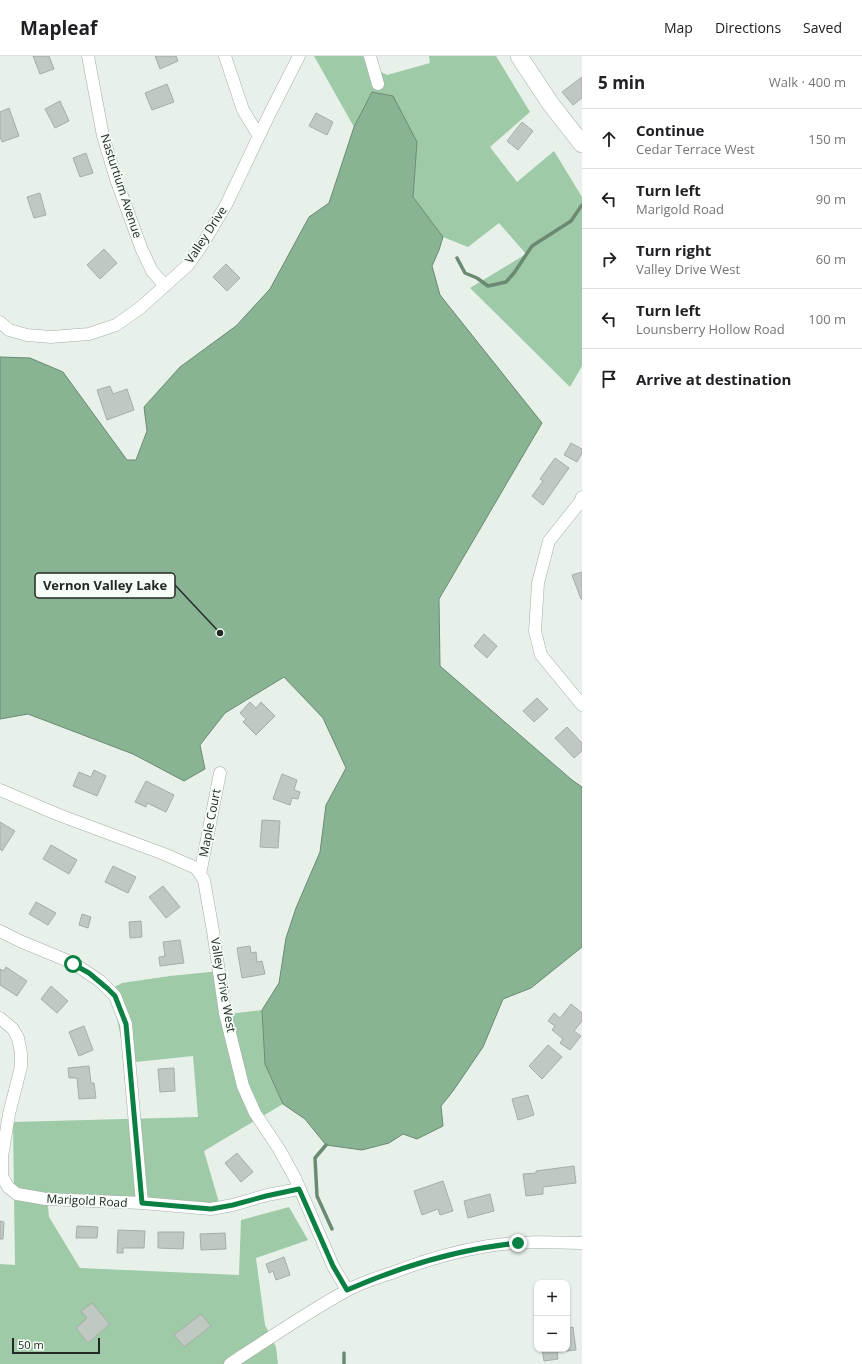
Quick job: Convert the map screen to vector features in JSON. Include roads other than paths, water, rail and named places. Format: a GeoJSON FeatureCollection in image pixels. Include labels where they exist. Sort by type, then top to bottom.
{"type":"FeatureCollection","features":[{"type":"Feature","properties":{"kind":"street","name":"Nasturtium Avenue"},"geometry":{"type":"LineString","coordinates":[[88,56],[102,136],[117,182],[142,250],[152,270],[165,286]]}},
{"type":"Feature","properties":{"kind":"street"},"geometry":{"type":"LineString","coordinates":[[225,56],[243,110],[259,136]]}},
{"type":"Feature","properties":{"kind":"street","name":"Valley Drive"},"geometry":{"type":"LineString","coordinates":[[0,322],[9,330],[27,335],[50,337],[88,334],[116,324],[140,308],[165,286],[188,265],[226,205],[299,56]]}},
{"type":"Feature","properties":{"kind":"street"},"geometry":{"type":"LineString","coordinates":[[370,56],[378,84]]}},
{"type":"Feature","properties":{"kind":"street"},"geometry":{"type":"LineString","coordinates":[[519,56],[563,121],[582,144]]}},
{"type":"Feature","properties":{"kind":"street"},"geometry":{"type":"LineString","coordinates":[[582,497],[580,502],[548,541],[538,583],[535,631],[541,655],[582,705]]}},
{"type":"Feature","properties":{"kind":"street","name":"Maple Court"},"geometry":{"type":"LineString","coordinates":[[200,874],[220,773]]}},
{"type":"Feature","properties":{"kind":"street"},"geometry":{"type":"LineString","coordinates":[[0,790],[59,815],[164,854],[196,868],[200,874]]}},
{"type":"Feature","properties":{"kind":"street","name":"Valley Drive West"},"geometry":{"type":"LineString","coordinates":[[200,874],[204,880],[225,1013],[243,1086],[255,1113],[279,1149],[299,1189],[333,1266],[347,1290]]}},
{"type":"Feature","properties":{"kind":"street"},"geometry":{"type":"LineString","coordinates":[[0,931],[73,964],[100,981],[115,996],[126,1024],[142,1203]]}},
{"type":"Feature","properties":{"kind":"street","name":"Marigold Road"},"geometry":{"type":"LineString","coordinates":[[0,1018],[13,1029],[18,1038],[21,1054],[21,1067],[9,1114],[2,1157],[2,1176],[8,1187],[17,1194],[46,1199],[142,1203],[211,1209],[299,1189]]}},
{"type":"Feature","properties":{"kind":"street"},"geometry":{"type":"LineString","coordinates":[[230,1364],[288,1325],[347,1290],[412,1265],[482,1247],[525,1242],[582,1243]]}},
{"type":"Feature","properties":{"kind":"waterway"},"geometry":{"type":"LineString","coordinates":[[457,258],[465,273],[477,278],[488,286],[506,282],[514,273],[532,246],[571,221],[582,205]]}},
{"type":"Feature","properties":{"kind":"waterway"},"geometry":{"type":"LineString","coordinates":[[326,1145],[315,1158],[317,1196],[332,1229]]}},
{"type":"Feature","properties":{"kind":"waterway"},"geometry":{"type":"LineString","coordinates":[[344,1353],[344,1364]]}},
{"type":"Feature","properties":{"kind":"place","name":"Vernon Valley Lake"},"geometry":{"type":"Point","coordinates":[220,633]}}]}
